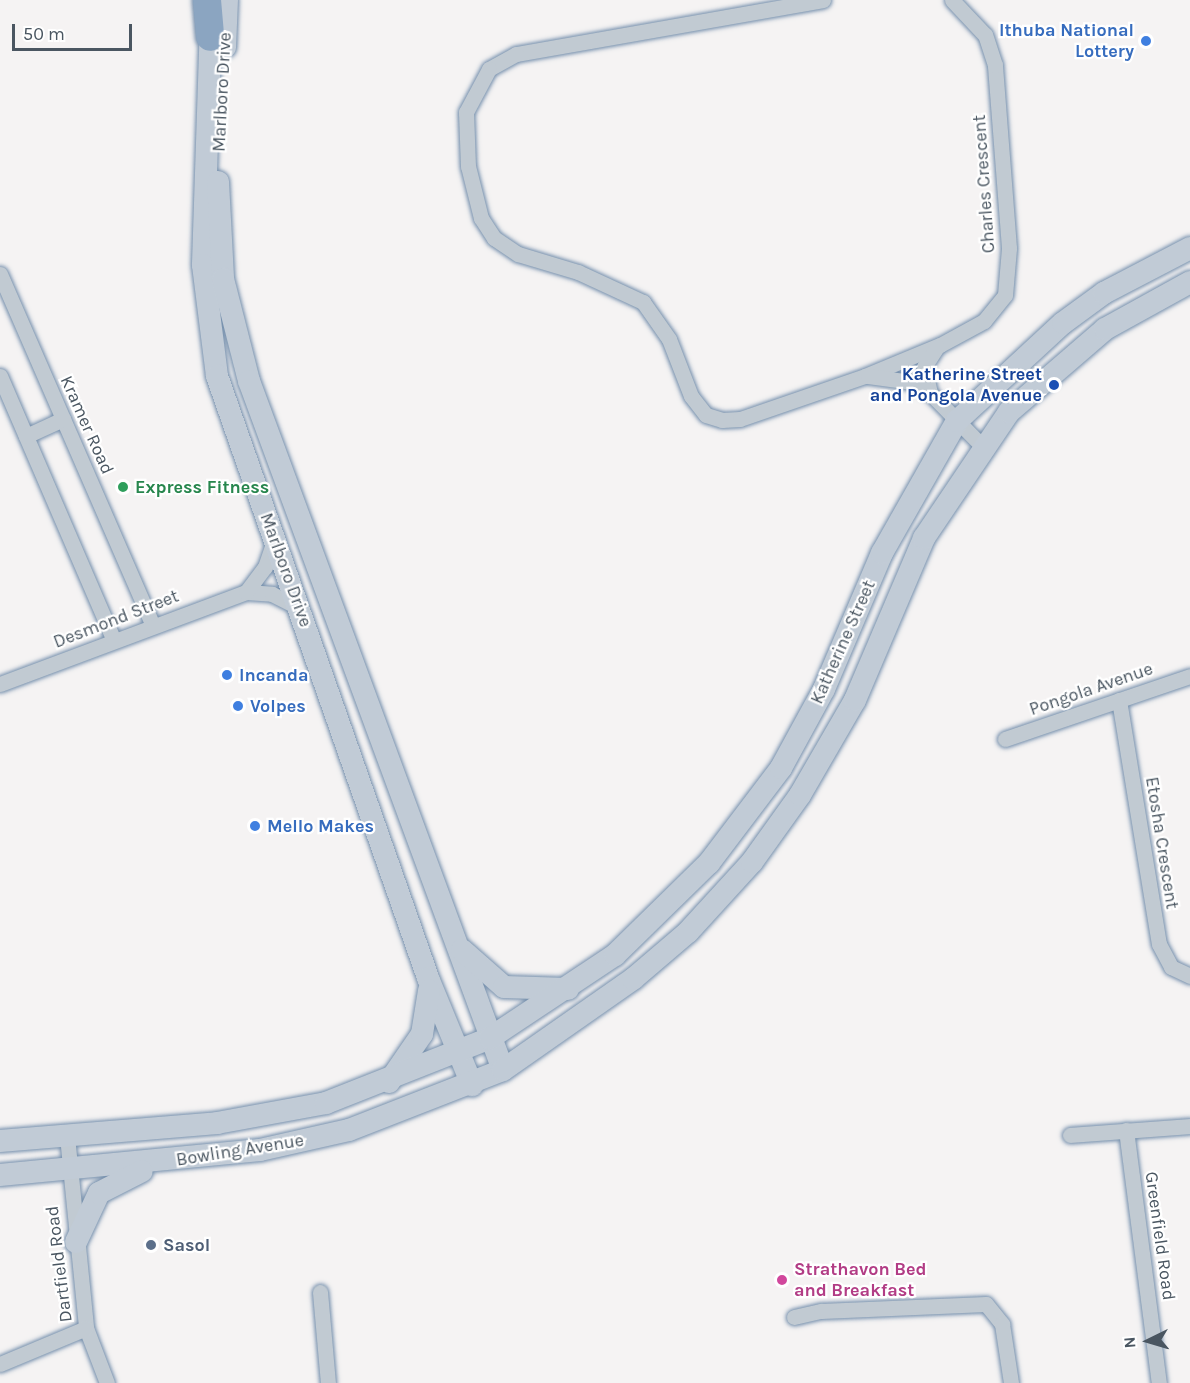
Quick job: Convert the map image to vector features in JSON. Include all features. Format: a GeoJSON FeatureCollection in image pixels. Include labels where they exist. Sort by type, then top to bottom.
{"type":"FeatureCollection","features":[{"type":"Feature","properties":{"kind":"highway"},"geometry":{"type":"LineString","coordinates":[[209,0],[210,37]]}},
{"type":"Feature","properties":{"kind":"main road","name":"Marlboro Drive"},"geometry":{"type":"LineString","coordinates":[[227,0],[218,207],[229,312],[249,381],[502,1070]]}},
{"type":"Feature","properties":{"kind":"main road","name":"Marlboro Drive"},"geometry":{"type":"LineString","coordinates":[[210,37],[204,300],[217,376],[428,978],[472,1085]]}},
{"type":"Feature","properties":{"kind":"main road","name":"Katherine Street"},"geometry":{"type":"LineString","coordinates":[[458,1053],[490,1038],[569,989],[669,904],[753,809],[824,689],[882,553],[957,422],[1063,323],[1119,284],[1190,248]]}},
{"type":"Feature","properties":{"kind":"main road","name":"Katherine Street"},"geometry":{"type":"LineString","coordinates":[[472,1085],[502,1070],[633,979],[688,932],[752,862],[800,795],[855,700],[924,538],[982,446],[1009,412],[1068,358],[1127,315],[1190,282]]}},
{"type":"Feature","properties":{"kind":"main road"},"geometry":{"type":"LineString","coordinates":[[457,945],[504,987],[569,989]]}},
{"type":"Feature","properties":{"kind":"main road"},"geometry":{"type":"LineString","coordinates":[[388,1083],[427,1022],[428,978]]}},
{"type":"Feature","properties":{"kind":"main road","name":"Bowling Avenue"},"geometry":{"type":"LineString","coordinates":[[0,1141],[217,1123],[326,1103],[388,1083],[458,1053]]}},
{"type":"Feature","properties":{"kind":"main road","name":"Bowling Avenue"},"geometry":{"type":"LineString","coordinates":[[0,1175],[166,1161],[260,1150],[349,1130],[472,1085]]}},
{"type":"Feature","properties":{"kind":"main road"},"geometry":{"type":"LineString","coordinates":[[76,1242],[83,1219],[107,1185],[166,1161]]}},
{"type":"Feature","properties":{"kind":"street","name":"Charles Crescent"},"geometry":{"type":"LineString","coordinates":[[823,0],[505,57],[489,69],[470,99],[464,126],[467,156],[481,218],[494,238],[518,254],[578,272],[643,302],[669,339],[691,396],[706,414],[740,419],[865,376],[940,345],[997,309],[1009,280],[995,65],[985,35],[951,0]]}},
{"type":"Feature","properties":{"kind":"street","name":"Kramer Road"},"geometry":{"type":"LineString","coordinates":[[0,274],[152,624]]}},
{"type":"Feature","properties":{"kind":"street","name":"Charles Crescent"},"geometry":{"type":"LineString","coordinates":[[930,393],[924,367],[940,345]]}},
{"type":"Feature","properties":{"kind":"street"},"geometry":{"type":"LineString","coordinates":[[0,376],[113,638]]}},
{"type":"Feature","properties":{"kind":"street","name":"Charles Crescent"},"geometry":{"type":"LineString","coordinates":[[865,376],[911,382],[930,393],[982,446]]}},
{"type":"Feature","properties":{"kind":"street"},"geometry":{"type":"LineString","coordinates":[[26,436],[63,419]]}},
{"type":"Feature","properties":{"kind":"street"},"geometry":{"type":"LineString","coordinates":[[246,592],[260,576],[274,541]]}},
{"type":"Feature","properties":{"kind":"street","name":"Desmond Street"},"geometry":{"type":"LineString","coordinates":[[0,684],[113,638],[246,592],[272,594],[300,609]]}},
{"type":"Feature","properties":{"kind":"street","name":"Pongola Avenue"},"geometry":{"type":"LineString","coordinates":[[1005,739],[1190,676]]}},
{"type":"Feature","properties":{"kind":"street","name":"Etosha Crescent"},"geometry":{"type":"LineString","coordinates":[[1119,700],[1159,944],[1171,967],[1190,976]]}},
{"type":"Feature","properties":{"kind":"street"},"geometry":{"type":"LineString","coordinates":[[1070,1135],[1190,1126]]}},
{"type":"Feature","properties":{"kind":"street","name":"Greenfield Road"},"geometry":{"type":"LineString","coordinates":[[1126,1130],[1159,1383]]}},
{"type":"Feature","properties":{"kind":"street","name":"Dartfield Road"},"geometry":{"type":"LineString","coordinates":[[66,1136],[86,1328],[108,1383]]}},
{"type":"Feature","properties":{"kind":"street"},"geometry":{"type":"LineString","coordinates":[[320,1292],[328,1383]]}},
{"type":"Feature","properties":{"kind":"street"},"geometry":{"type":"LineString","coordinates":[[794,1317],[821,1311],[986,1304],[1002,1324],[1011,1383]]}},
{"type":"Feature","properties":{"kind":"street"},"geometry":{"type":"LineString","coordinates":[[0,1364],[86,1328]]}},
{"type":"Feature","properties":{"kind":"place","name":"Ithuba National Lottery"},"geometry":{"type":"Point","coordinates":[1146,41]}},
{"type":"Feature","properties":{"kind":"place","name":"Katherine Street and Pongola Avenue"},"geometry":{"type":"Point","coordinates":[1054,385]}},
{"type":"Feature","properties":{"kind":"place","name":"Express Fitness"},"geometry":{"type":"Point","coordinates":[123,487]}},
{"type":"Feature","properties":{"kind":"place","name":"Incanda"},"geometry":{"type":"Point","coordinates":[227,675]}},
{"type":"Feature","properties":{"kind":"place","name":"Volpes"},"geometry":{"type":"Point","coordinates":[238,706]}},
{"type":"Feature","properties":{"kind":"place","name":"Mello Makes"},"geometry":{"type":"Point","coordinates":[255,826]}},
{"type":"Feature","properties":{"kind":"place","name":"Sasol"},"geometry":{"type":"Point","coordinates":[151,1245]}},
{"type":"Feature","properties":{"kind":"place","name":"Strathavon Bed and Breakfast"},"geometry":{"type":"Point","coordinates":[782,1280]}}]}
